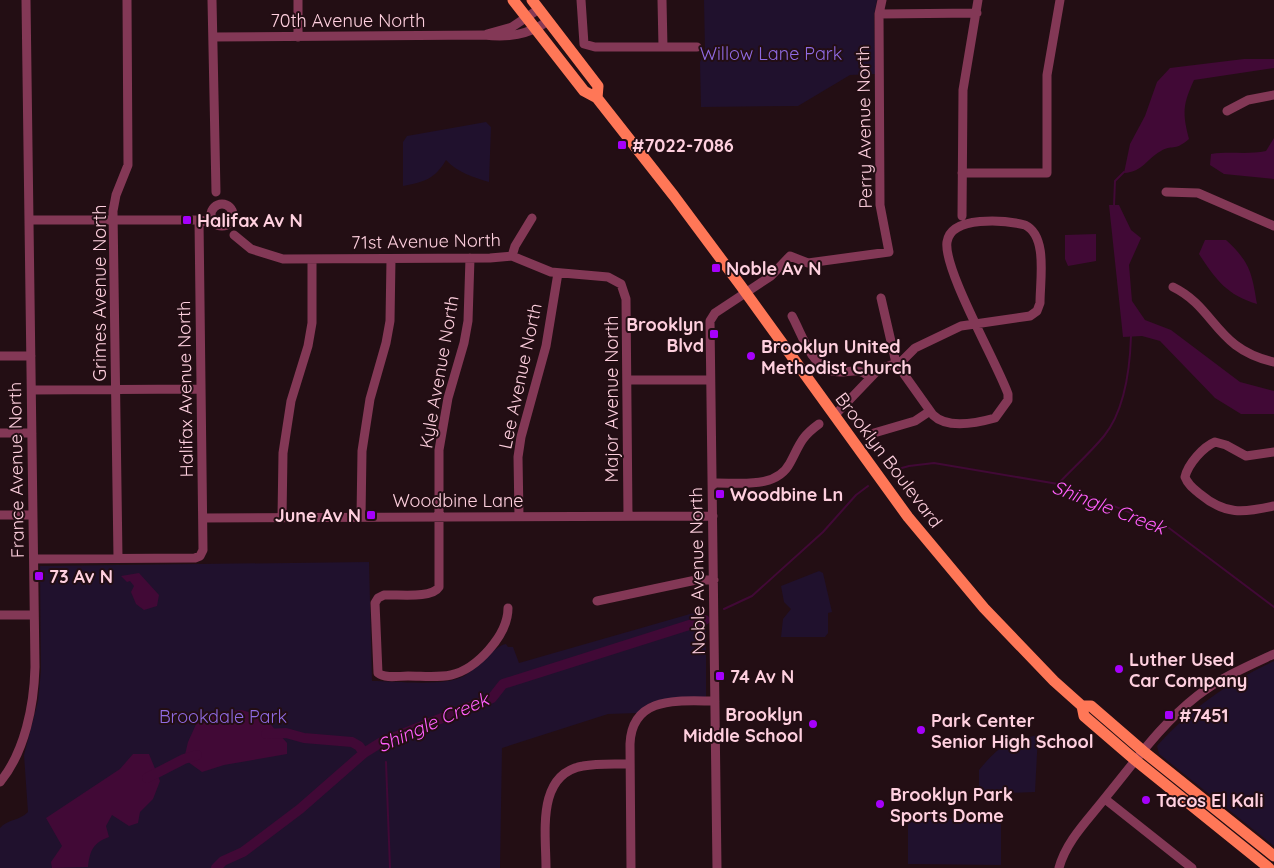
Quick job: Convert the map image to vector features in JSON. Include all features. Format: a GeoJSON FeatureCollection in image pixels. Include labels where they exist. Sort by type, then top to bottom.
{"type":"FeatureCollection","features":[{"type":"Feature","properties":{"kind":"main road","name":"Brooklyn Boulevard"},"geometry":{"type":"LineString","coordinates":[[513,0],[584,91],[597,98],[674,196],[908,517],[962,584],[1054,681],[1082,706],[1084,716],[1135,760],[1269,868]]}},
{"type":"Feature","properties":{"kind":"main road","name":"Brooklyn Boulevard"},"geometry":{"type":"LineString","coordinates":[[536,5],[598,86],[597,98]]}},
{"type":"Feature","properties":{"kind":"main road","name":"Brooklyn Boulevard"},"geometry":{"type":"LineString","coordinates":[[1082,706],[1091,706],[1142,751],[1274,856]]}},
{"type":"Feature","properties":{"kind":"street","name":"France Avenue North"},"geometry":{"type":"LineString","coordinates":[[0,782],[17,753],[33,695],[34,559],[26,0]]}},
{"type":"Feature","properties":{"kind":"street","name":"Grimes Avenue North"},"geometry":{"type":"LineString","coordinates":[[118,558],[113,219],[116,195],[128,165],[127,0]]}},
{"type":"Feature","properties":{"kind":"street"},"geometry":{"type":"LineString","coordinates":[[212,0],[216,192],[217,208],[223,224],[233,213],[229,207],[217,208]]}},
{"type":"Feature","properties":{"kind":"street"},"geometry":{"type":"LineString","coordinates":[[298,0],[298,36]]}},
{"type":"Feature","properties":{"kind":"street"},"geometry":{"type":"LineString","coordinates":[[581,0],[584,44],[595,47],[698,47]]}},
{"type":"Feature","properties":{"kind":"street"},"geometry":{"type":"LineString","coordinates":[[662,0],[663,47]]}},
{"type":"Feature","properties":{"kind":"street","name":"Perry Avenue North"},"geometry":{"type":"LineString","coordinates":[[745,292],[771,276],[790,256],[808,263],[889,252],[880,205],[879,14],[882,0]]}},
{"type":"Feature","properties":{"kind":"street"},"geometry":{"type":"LineString","coordinates":[[962,216],[962,90],[978,0]]}},
{"type":"Feature","properties":{"kind":"street"},"geometry":{"type":"LineString","coordinates":[[962,173],[1047,173],[1047,75],[1060,0]]}},
{"type":"Feature","properties":{"kind":"street","name":"70th Avenue North"},"geometry":{"type":"LineString","coordinates":[[484,35],[512,27],[527,18],[536,5]]}},
{"type":"Feature","properties":{"kind":"street"},"geometry":{"type":"LineString","coordinates":[[879,14],[977,13]]}},
{"type":"Feature","properties":{"kind":"street","name":"70th Avenue North"},"geometry":{"type":"LineString","coordinates":[[213,37],[484,35],[504,38],[536,29],[548,20]]}},
{"type":"Feature","properties":{"kind":"street"},"geometry":{"type":"LineString","coordinates":[[1227,111],[1248,100],[1274,95]]}},
{"type":"Feature","properties":{"kind":"street"},"geometry":{"type":"LineString","coordinates":[[1166,192],[1198,193],[1274,226]]}},
{"type":"Feature","properties":{"kind":"street","name":"71st Avenue North"},"geometry":{"type":"LineString","coordinates":[[199,220],[217,208]]}},
{"type":"Feature","properties":{"kind":"street"},"geometry":{"type":"LineString","coordinates":[[512,256],[515,246],[532,218]]}},
{"type":"Feature","properties":{"kind":"street","name":"71st Avenue North"},"geometry":{"type":"LineString","coordinates":[[29,220],[199,220],[223,224],[251,249],[272,258],[312,260],[512,256],[545,271],[608,277],[620,284]]}},
{"type":"Feature","properties":{"kind":"street","name":"Halifax Avenue North"},"geometry":{"type":"LineString","coordinates":[[118,558],[200,556],[204,550],[200,389],[199,220]]}},
{"type":"Feature","properties":{"kind":"street"},"geometry":{"type":"LineString","coordinates":[[834,416],[849,403],[868,377],[878,370],[896,364],[902,361],[915,348],[960,326],[975,324],[1030,316],[1037,311],[1040,303],[1040,244],[1035,232],[1031,228],[1018,223],[971,222],[963,224],[953,231],[947,240],[948,256],[975,324],[988,345],[1008,396],[998,416],[974,421],[944,423],[938,420],[896,364],[881,298]]}},
{"type":"Feature","properties":{"kind":"street","name":"Kyle Avenue North"},"geometry":{"type":"LineString","coordinates":[[470,258],[468,321],[442,424],[440,450],[439,582],[436,591],[428,594],[384,594],[378,598],[375,603],[376,667],[382,676],[440,676],[461,671],[471,666],[496,639],[508,618],[508,608]]}},
{"type":"Feature","properties":{"kind":"street"},"geometry":{"type":"LineString","coordinates":[[361,517],[362,451],[370,399],[386,343],[390,321],[391,259]]}},
{"type":"Feature","properties":{"kind":"street"},"geometry":{"type":"LineString","coordinates":[[282,518],[283,453],[291,402],[308,346],[312,323],[312,260]]}},
{"type":"Feature","properties":{"kind":"street","name":"Lee Avenue North"},"geometry":{"type":"LineString","coordinates":[[519,516],[518,457],[521,437],[546,346],[558,273]]}},
{"type":"Feature","properties":{"kind":"street","name":"Major Avenue North"},"geometry":{"type":"LineString","coordinates":[[620,284],[626,294],[628,516]]}},
{"type":"Feature","properties":{"kind":"street"},"geometry":{"type":"LineString","coordinates":[[1174,287],[1191,298],[1218,330],[1236,347],[1259,358],[1274,362]]}},
{"type":"Feature","properties":{"kind":"street","name":"Noble Avenue North"},"geometry":{"type":"LineString","coordinates":[[717,868],[710,380],[711,318],[745,292]]}},
{"type":"Feature","properties":{"kind":"street"},"geometry":{"type":"LineString","coordinates":[[792,316],[817,361],[833,371],[860,371],[868,377]]}},
{"type":"Feature","properties":{"kind":"street"},"geometry":{"type":"LineString","coordinates":[[0,356],[31,356]]}},
{"type":"Feature","properties":{"kind":"street"},"geometry":{"type":"LineString","coordinates":[[628,380],[710,380]]}},
{"type":"Feature","properties":{"kind":"street"},"geometry":{"type":"LineString","coordinates":[[32,390],[114,388],[200,389]]}},
{"type":"Feature","properties":{"kind":"street"},"geometry":{"type":"LineString","coordinates":[[874,433],[915,421],[930,411]]}},
{"type":"Feature","properties":{"kind":"street"},"geometry":{"type":"LineString","coordinates":[[712,483],[764,482],[779,475],[790,463],[803,437],[819,424]]}},
{"type":"Feature","properties":{"kind":"street"},"geometry":{"type":"LineString","coordinates":[[0,433],[32,433]]}},
{"type":"Feature","properties":{"kind":"street"},"geometry":{"type":"LineString","coordinates":[[1274,452],[1246,456],[1226,445],[1215,442],[1204,448],[1189,468],[1185,477],[1190,486],[1221,509],[1253,510],[1274,506]]}},
{"type":"Feature","properties":{"kind":"street"},"geometry":{"type":"LineString","coordinates":[[0,515],[33,515]]}},
{"type":"Feature","properties":{"kind":"street","name":"Woodbine Lane"},"geometry":{"type":"LineString","coordinates":[[203,518],[713,516]]}},
{"type":"Feature","properties":{"kind":"street"},"geometry":{"type":"LineString","coordinates":[[34,559],[118,558]]}},
{"type":"Feature","properties":{"kind":"street"},"geometry":{"type":"LineString","coordinates":[[596,602],[678,584],[714,580]]}},
{"type":"Feature","properties":{"kind":"street"},"geometry":{"type":"LineString","coordinates":[[0,615],[34,614]]}},
{"type":"Feature","properties":{"kind":"street"},"geometry":{"type":"LineString","coordinates":[[1059,868],[1067,848],[1142,751],[1175,715],[1198,695],[1234,673],[1274,654]]}},
{"type":"Feature","properties":{"kind":"street"},"geometry":{"type":"LineString","coordinates":[[631,868],[630,736],[641,714],[662,702],[715,701]]}},
{"type":"Feature","properties":{"kind":"street"},"geometry":{"type":"LineString","coordinates":[[546,868],[547,801],[556,782],[563,775],[581,766],[630,764]]}},
{"type":"Feature","properties":{"kind":"street"},"geometry":{"type":"LineString","coordinates":[[1105,799],[1189,867]]}},
{"type":"Feature","properties":{"kind":"green space","name":"Willow Lane Park"},"geometry":{"type":"Polygon","coordinates":[[[704,0],[877,0],[874,15],[875,74],[850,75],[798,106],[701,107],[700,62],[705,52],[704,0]]]}},
{"type":"Feature","properties":{"kind":"green space"},"geometry":{"type":"Polygon","coordinates":[[[486,122],[491,127],[489,182],[461,171],[446,160],[433,176],[417,183],[403,186],[403,142],[407,136],[486,122]]]}},
{"type":"Feature","properties":{"kind":"green space","name":"Brookdale Park"},"geometry":{"type":"Polygon","coordinates":[[[369,562],[372,681],[433,682],[456,679],[464,676],[496,649],[506,644],[508,647],[513,647],[519,663],[704,610],[704,618],[706,618],[706,697],[650,703],[638,713],[608,714],[502,748],[500,868],[0,868],[0,828],[28,812],[24,755],[38,701],[41,671],[40,566],[369,562]]]}},
{"type":"Feature","properties":{"kind":"green space"},"geometry":{"type":"Polygon","coordinates":[[[819,571],[823,573],[832,612],[828,613],[828,633],[825,637],[781,637],[783,619],[791,609],[784,602],[781,586],[819,571]]]}},
{"type":"Feature","properties":{"kind":"green space"},"geometry":{"type":"Polygon","coordinates":[[[1274,661],[1274,846],[1159,754],[1157,746],[1197,708],[1226,687],[1274,661]]]}},
{"type":"Feature","properties":{"kind":"green space"},"geometry":{"type":"Polygon","coordinates":[[[1038,735],[1035,792],[979,794],[979,770],[998,750],[1018,740],[1038,735]]]}},
{"type":"Feature","properties":{"kind":"green space"},"geometry":{"type":"Polygon","coordinates":[[[908,818],[1001,819],[1001,865],[908,864],[908,818]]]}},
{"type":"Feature","properties":{"kind":"shaded area"},"geometry":{"type":"Polygon","coordinates":[[[1244,59],[1274,59],[1274,68],[1194,80],[1185,109],[1185,122],[1189,139],[1176,147],[1161,151],[1140,168],[1124,173],[1130,144],[1145,116],[1157,82],[1170,68],[1244,59]]]}},
{"type":"Feature","properties":{"kind":"shaded area"},"geometry":{"type":"Polygon","coordinates":[[[1274,138],[1274,179],[1224,174],[1210,165],[1211,154],[1266,151],[1274,138]]]}},
{"type":"Feature","properties":{"kind":"shaded area"},"geometry":{"type":"Polygon","coordinates":[[[1109,205],[1119,205],[1131,230],[1141,238],[1129,265],[1132,301],[1145,320],[1171,330],[1240,382],[1274,391],[1274,414],[1241,414],[1215,398],[1160,341],[1142,336],[1123,337],[1109,205]]]}},
{"type":"Feature","properties":{"kind":"shaded area"},"geometry":{"type":"Polygon","coordinates":[[[1096,234],[1096,261],[1068,266],[1065,259],[1065,235],[1096,234]]]}},
{"type":"Feature","properties":{"kind":"shaded area"},"geometry":{"type":"Polygon","coordinates":[[[1205,240],[1226,240],[1240,255],[1249,269],[1257,304],[1230,291],[1211,272],[1199,254],[1205,240]]]}},
{"type":"Feature","properties":{"kind":"shaded area"},"geometry":{"type":"Polygon","coordinates":[[[139,573],[159,595],[157,606],[144,610],[136,604],[131,592],[134,586],[130,581],[127,582],[121,576],[139,573]]]}},
{"type":"Feature","properties":{"kind":"shaded area"},"geometry":{"type":"Polygon","coordinates":[[[242,710],[264,717],[287,743],[287,754],[224,765],[202,772],[184,759],[188,742],[198,720],[212,713],[242,710]]]}},
{"type":"Feature","properties":{"kind":"shaded area"},"geometry":{"type":"Polygon","coordinates":[[[133,754],[149,754],[160,781],[153,799],[140,812],[138,823],[129,826],[112,815],[106,826],[109,837],[99,842],[93,848],[88,867],[52,868],[51,862],[62,846],[46,818],[120,769],[133,754]]]}},
{"type":"Feature","properties":{"kind":"waterway"},"geometry":{"type":"LineString","coordinates":[[1114,206],[1115,181],[1124,172]]}},
{"type":"Feature","properties":{"kind":"waterway"},"geometry":{"type":"LineString","coordinates":[[1058,484],[1104,436],[1117,414],[1128,375],[1131,336]]}},
{"type":"Feature","properties":{"kind":"waterway","name":"Shingle Creek"},"geometry":{"type":"LineString","coordinates":[[891,471],[909,466],[934,463],[1058,484],[1169,528],[1274,607]]}},
{"type":"Feature","properties":{"kind":"waterway","name":"Shingle Creek"},"geometry":{"type":"LineString","coordinates":[[724,609],[752,596],[823,532],[856,495],[868,486]]}},
{"type":"Feature","properties":{"kind":"waterway","name":"Shingle Creek"},"geometry":{"type":"LineString","coordinates":[[216,868],[223,861],[243,852],[300,809],[364,753],[380,743],[492,698],[503,684],[705,620]]}},
{"type":"Feature","properties":{"kind":"waterway"},"geometry":{"type":"LineString","coordinates":[[266,734],[286,733],[304,738],[352,742],[359,746],[364,753]]}},
{"type":"Feature","properties":{"kind":"waterway","name":"Shingle Creek"},"geometry":{"type":"LineString","coordinates":[[380,743],[383,749]]}},
{"type":"Feature","properties":{"kind":"waterway"},"geometry":{"type":"LineString","coordinates":[[147,778],[184,759],[197,755]]}},
{"type":"Feature","properties":{"kind":"waterway"},"geometry":{"type":"LineString","coordinates":[[386,762],[390,868]]}},
{"type":"Feature","properties":{"kind":"place","name":"#7022-7086"},"geometry":{"type":"Point","coordinates":[622,145]}},
{"type":"Feature","properties":{"kind":"place","name":"Halifax Av N"},"geometry":{"type":"Point","coordinates":[187,220]}},
{"type":"Feature","properties":{"kind":"place","name":"Noble Av N"},"geometry":{"type":"Point","coordinates":[716,268]}},
{"type":"Feature","properties":{"kind":"place","name":"Brooklyn Blvd"},"geometry":{"type":"Point","coordinates":[714,334]}},
{"type":"Feature","properties":{"kind":"place","name":"Brooklyn United Methodist Church"},"geometry":{"type":"Point","coordinates":[751,356]}},
{"type":"Feature","properties":{"kind":"place","name":"Woodbine Ln"},"geometry":{"type":"Point","coordinates":[720,494]}},
{"type":"Feature","properties":{"kind":"place","name":"June Av N"},"geometry":{"type":"Point","coordinates":[371,515]}},
{"type":"Feature","properties":{"kind":"place","name":"73 Av N"},"geometry":{"type":"Point","coordinates":[39,576]}},
{"type":"Feature","properties":{"kind":"place","name":"Luther Used Car Company"},"geometry":{"type":"Point","coordinates":[1119,669]}},
{"type":"Feature","properties":{"kind":"place","name":"74 Av N"},"geometry":{"type":"Point","coordinates":[720,676]}},
{"type":"Feature","properties":{"kind":"place","name":"#7451"},"geometry":{"type":"Point","coordinates":[1169,715]}},
{"type":"Feature","properties":{"kind":"place","name":"Brooklyn Middle School"},"geometry":{"type":"Point","coordinates":[813,724]}},
{"type":"Feature","properties":{"kind":"place","name":"Park Center Senior High School"},"geometry":{"type":"Point","coordinates":[921,730]}},
{"type":"Feature","properties":{"kind":"place","name":"Tacos El Kali"},"geometry":{"type":"Point","coordinates":[1146,800]}},
{"type":"Feature","properties":{"kind":"place","name":"Brooklyn Park Sports Dome"},"geometry":{"type":"Point","coordinates":[880,804]}}]}
